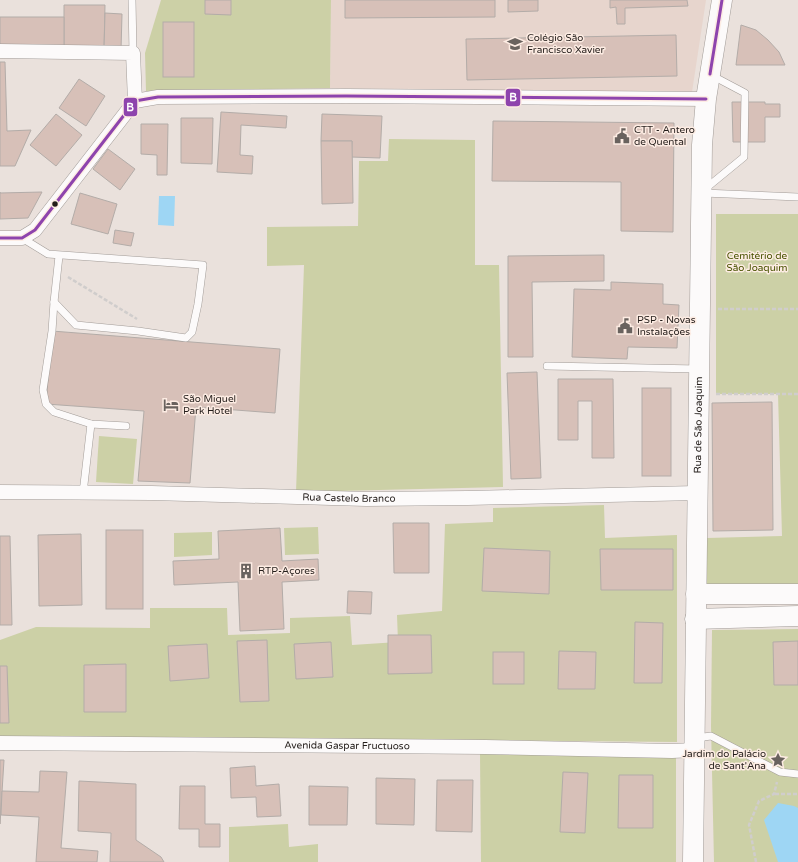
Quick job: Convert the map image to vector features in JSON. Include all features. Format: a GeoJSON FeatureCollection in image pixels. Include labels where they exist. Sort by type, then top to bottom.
{"type":"FeatureCollection","features":[{"type":"Feature","properties":{"kind":"main road","name":"Rua de São Joaquim"},"geometry":{"type":"LineString","coordinates":[[693,862],[698,369],[700,308],[700,193],[706,99],[722,0]]}},
{"type":"Feature","properties":{"kind":"main road"},"geometry":{"type":"LineString","coordinates":[[696,594],[798,594]]}},
{"type":"Feature","properties":{"kind":"main road"},"geometry":{"type":"LineString","coordinates":[[695,619],[798,616]]}},
{"type":"Feature","properties":{"kind":"street"},"geometry":{"type":"LineString","coordinates":[[0,51],[133,53],[135,101],[35,230],[22,238],[0,238]]}},
{"type":"Feature","properties":{"kind":"street"},"geometry":{"type":"LineString","coordinates":[[135,101],[158,97],[339,96],[706,99]]}},
{"type":"Feature","properties":{"kind":"street","name":"Rua Castelo Branco"},"geometry":{"type":"LineString","coordinates":[[0,492],[152,493],[366,499],[697,493]]}},
{"type":"Feature","properties":{"kind":"street","name":"Avenida Gaspar Fructuoso"},"geometry":{"type":"LineString","coordinates":[[0,743],[477,747],[672,751],[694,744]]}},
{"type":"Feature","properties":{"kind":"lane"},"geometry":{"type":"LineString","coordinates":[[132,0],[133,53]]}},
{"type":"Feature","properties":{"kind":"lane"},"geometry":{"type":"LineString","coordinates":[[700,193],[744,156],[745,93],[710,74]]}},
{"type":"Feature","properties":{"kind":"lane"},"geometry":{"type":"LineString","coordinates":[[700,193],[798,197]]}},
{"type":"Feature","properties":{"kind":"lane"},"geometry":{"type":"LineString","coordinates":[[22,238],[48,254],[59,256],[203,265],[198,304],[192,332],[186,338],[76,325],[54,302]]}},
{"type":"Feature","properties":{"kind":"lane"},"geometry":{"type":"LineString","coordinates":[[59,256],[52,331],[43,390],[46,404],[54,412],[91,424],[126,426]]}},
{"type":"Feature","properties":{"kind":"lane"},"geometry":{"type":"LineString","coordinates":[[547,366],[698,369]]}},
{"type":"Feature","properties":{"kind":"lane"},"geometry":{"type":"LineString","coordinates":[[84,493],[91,424]]}},
{"type":"Feature","properties":{"kind":"lane"},"geometry":{"type":"LineString","coordinates":[[694,744],[711,736],[780,772],[798,774]]}},
{"type":"Feature","properties":{"kind":"path"},"geometry":{"type":"LineString","coordinates":[[57,271],[147,325],[156,334]]}},
{"type":"Feature","properties":{"kind":"path"},"geometry":{"type":"LineString","coordinates":[[700,308],[798,309]]}},
{"type":"Feature","properties":{"kind":"path"},"geometry":{"type":"LineString","coordinates":[[698,393],[798,394]]}},
{"type":"Feature","properties":{"kind":"path"},"geometry":{"type":"LineString","coordinates":[[774,794],[780,772]]}},
{"type":"Feature","properties":{"kind":"path"},"geometry":{"type":"LineString","coordinates":[[756,862],[750,825],[759,801],[774,794],[798,794]]}},
{"type":"Feature","properties":{"kind":"shaded area","name":"Colégio São Francisco Xavier"},"geometry":{"type":"Polygon","coordinates":[[[331,0],[706,0],[692,92],[330,88],[331,0]]]}},
{"type":"Feature","properties":{"kind":"green space"},"geometry":{"type":"Polygon","coordinates":[[[161,0],[331,0],[330,88],[146,91],[145,53],[161,0]]]}},
{"type":"Feature","properties":{"kind":"green space"},"geometry":{"type":"Polygon","coordinates":[[[389,139],[475,140],[475,265],[499,265],[503,487],[296,492],[304,265],[267,266],[267,227],[358,226],[359,161],[388,161],[389,139]]]}},
{"type":"Feature","properties":{"kind":"green space","name":"Cemitério de São Joaquim"},"geometry":{"type":"Polygon","coordinates":[[[716,214],[798,214],[798,586],[706,586],[707,538],[782,536],[778,394],[716,394],[716,214]]]}},
{"type":"Feature","properties":{"kind":"green space"},"geometry":{"type":"Polygon","coordinates":[[[99,436],[137,439],[133,484],[96,482],[99,436]]]}},
{"type":"Feature","properties":{"kind":"green space"},"geometry":{"type":"Polygon","coordinates":[[[604,505],[605,538],[677,535],[677,742],[0,736],[0,640],[36,627],[150,628],[150,608],[227,608],[228,635],[290,633],[290,618],[350,616],[352,645],[398,642],[397,615],[442,611],[445,524],[493,522],[493,508],[604,505]]]}},
{"type":"Feature","properties":{"kind":"green space"},"geometry":{"type":"Polygon","coordinates":[[[318,527],[319,554],[285,555],[284,528],[318,527]]]}},
{"type":"Feature","properties":{"kind":"green space"},"geometry":{"type":"Polygon","coordinates":[[[212,532],[212,555],[174,557],[174,533],[212,532]]]}},
{"type":"Feature","properties":{"kind":"green space","name":"Jardim do Palácio de Sant'Ana"},"geometry":{"type":"Polygon","coordinates":[[[798,629],[798,862],[714,862],[711,726],[712,630],[798,629]]]}},
{"type":"Feature","properties":{"kind":"green space"},"geometry":{"type":"Polygon","coordinates":[[[480,753],[676,754],[676,862],[481,862],[480,753]]]}},
{"type":"Feature","properties":{"kind":"green space"},"geometry":{"type":"Polygon","coordinates":[[[288,824],[289,847],[318,844],[318,862],[229,862],[229,827],[288,824]]]}},
{"type":"Feature","properties":{"kind":"water"},"geometry":{"type":"Polygon","coordinates":[[[159,196],[175,196],[174,226],[158,225],[159,196]]]}},
{"type":"Feature","properties":{"kind":"water"},"geometry":{"type":"Polygon","coordinates":[[[778,803],[798,808],[798,862],[778,862],[764,820],[778,803]]]}},
{"type":"Feature","properties":{"kind":"building"},"geometry":{"type":"Polygon","coordinates":[[[205,0],[231,0],[231,15],[205,14],[205,0]]]}},
{"type":"Feature","properties":{"kind":"building"},"geometry":{"type":"Polygon","coordinates":[[[345,0],[495,0],[495,17],[345,18],[345,0]]]}},
{"type":"Feature","properties":{"kind":"building"},"geometry":{"type":"Polygon","coordinates":[[[508,0],[538,0],[538,11],[508,12],[508,0]]]}},
{"type":"Feature","properties":{"kind":"building"},"geometry":{"type":"Polygon","coordinates":[[[610,0],[687,0],[688,6],[625,8],[625,24],[617,24],[616,7],[610,8],[610,0]]]}},
{"type":"Feature","properties":{"kind":"building"},"geometry":{"type":"Polygon","coordinates":[[[64,5],[105,5],[104,50],[64,49],[64,5]]]}},
{"type":"Feature","properties":{"kind":"building"},"geometry":{"type":"Polygon","coordinates":[[[105,13],[122,14],[121,50],[104,50],[105,13]]]}},
{"type":"Feature","properties":{"kind":"building"},"geometry":{"type":"Polygon","coordinates":[[[0,17],[64,17],[64,49],[0,48],[0,17]]]}},
{"type":"Feature","properties":{"kind":"building"},"geometry":{"type":"Polygon","coordinates":[[[163,22],[194,22],[194,77],[163,77],[163,22]]]}},
{"type":"Feature","properties":{"kind":"building"},"geometry":{"type":"Polygon","coordinates":[[[741,25],[756,30],[768,40],[779,52],[785,65],[736,65],[741,25]]]}},
{"type":"Feature","properties":{"kind":"building"},"geometry":{"type":"Polygon","coordinates":[[[676,35],[677,76],[467,80],[466,39],[676,35]]]}},
{"type":"Feature","properties":{"kind":"building"},"geometry":{"type":"Polygon","coordinates":[[[0,62],[5,62],[7,131],[31,130],[15,166],[0,166],[0,62]]]}},
{"type":"Feature","properties":{"kind":"building"},"geometry":{"type":"Polygon","coordinates":[[[79,79],[105,96],[86,126],[59,108],[79,79]]]}},
{"type":"Feature","properties":{"kind":"building"},"geometry":{"type":"Polygon","coordinates":[[[732,102],[765,102],[765,104],[780,104],[780,117],[765,117],[765,142],[733,142],[732,102]]]}},
{"type":"Feature","properties":{"kind":"building"},"geometry":{"type":"Polygon","coordinates":[[[221,112],[287,116],[286,128],[241,125],[240,155],[253,156],[252,174],[217,172],[221,112]]]}},
{"type":"Feature","properties":{"kind":"building"},"geometry":{"type":"Polygon","coordinates":[[[56,114],[82,135],[56,166],[30,145],[56,114]]]}},
{"type":"Feature","properties":{"kind":"building"},"geometry":{"type":"Polygon","coordinates":[[[322,114],[382,116],[380,158],[351,157],[352,141],[321,141],[322,114]]]}},
{"type":"Feature","properties":{"kind":"building"},"geometry":{"type":"Polygon","coordinates":[[[181,118],[213,118],[212,164],[181,163],[181,118]]]}},
{"type":"Feature","properties":{"kind":"building"},"geometry":{"type":"Polygon","coordinates":[[[493,121],[674,123],[673,232],[621,231],[621,182],[492,181],[493,121]]]}},
{"type":"Feature","properties":{"kind":"building"},"geometry":{"type":"Polygon","coordinates":[[[141,124],[168,124],[167,175],[157,175],[157,155],[141,154],[141,124]]]}},
{"type":"Feature","properties":{"kind":"building"},"geometry":{"type":"Polygon","coordinates":[[[321,141],[352,141],[353,203],[322,204],[321,141]]]}},
{"type":"Feature","properties":{"kind":"building"},"geometry":{"type":"Polygon","coordinates":[[[108,149],[135,169],[120,190],[93,169],[108,149]]]}},
{"type":"Feature","properties":{"kind":"building"},"geometry":{"type":"Polygon","coordinates":[[[42,192],[28,218],[0,219],[0,193],[42,192]]]}},
{"type":"Feature","properties":{"kind":"building"},"geometry":{"type":"Polygon","coordinates":[[[80,193],[117,204],[108,234],[71,224],[80,193]]]}},
{"type":"Feature","properties":{"kind":"building"},"geometry":{"type":"Polygon","coordinates":[[[115,230],[134,233],[131,246],[113,243],[115,230]]]}},
{"type":"Feature","properties":{"kind":"building"},"geometry":{"type":"Polygon","coordinates":[[[604,255],[604,281],[532,282],[533,357],[508,357],[508,256],[604,255]]]}},
{"type":"Feature","properties":{"kind":"building","name":"PSP - Novas Instalações"},"geometry":{"type":"Polygon","coordinates":[[[611,282],[663,284],[663,304],[679,305],[677,348],[628,347],[627,359],[572,357],[574,289],[611,290],[611,282]]]}},
{"type":"Feature","properties":{"kind":"building","name":"São Miguel Park Hotel"},"geometry":{"type":"Polygon","coordinates":[[[52,331],[280,349],[275,413],[196,407],[190,483],[138,481],[144,411],[46,404],[52,331]]]}},
{"type":"Feature","properties":{"kind":"building"},"geometry":{"type":"Polygon","coordinates":[[[537,372],[541,478],[511,479],[507,373],[537,372]]]}},
{"type":"Feature","properties":{"kind":"building"},"geometry":{"type":"Polygon","coordinates":[[[558,379],[613,379],[614,458],[592,458],[592,401],[578,401],[578,440],[558,440],[558,379]]]}},
{"type":"Feature","properties":{"kind":"building"},"geometry":{"type":"Polygon","coordinates":[[[642,388],[671,388],[671,476],[642,476],[642,388]]]}},
{"type":"Feature","properties":{"kind":"building"},"geometry":{"type":"Polygon","coordinates":[[[772,402],[773,530],[713,531],[712,403],[772,402]]]}},
{"type":"Feature","properties":{"kind":"building"},"geometry":{"type":"Polygon","coordinates":[[[393,523],[429,523],[429,573],[394,573],[393,523]]]}},
{"type":"Feature","properties":{"kind":"building","name":"RTP-Açores"},"geometry":{"type":"Polygon","coordinates":[[[280,528],[282,561],[318,559],[319,580],[282,582],[284,629],[240,631],[238,582],[174,585],[173,561],[219,559],[218,531],[280,528]]]}},
{"type":"Feature","properties":{"kind":"building"},"geometry":{"type":"Polygon","coordinates":[[[106,530],[143,530],[143,609],[106,609],[106,530]]]}},
{"type":"Feature","properties":{"kind":"building"},"geometry":{"type":"Polygon","coordinates":[[[81,534],[82,605],[39,606],[38,535],[81,534]]]}},
{"type":"Feature","properties":{"kind":"building"},"geometry":{"type":"Polygon","coordinates":[[[0,536],[10,536],[12,625],[0,625],[0,536]]]}},
{"type":"Feature","properties":{"kind":"building"},"geometry":{"type":"Polygon","coordinates":[[[484,548],[550,551],[549,594],[482,591],[484,548]]]}},
{"type":"Feature","properties":{"kind":"building"},"geometry":{"type":"Polygon","coordinates":[[[600,549],[673,549],[673,590],[601,590],[600,549]]]}},
{"type":"Feature","properties":{"kind":"building"},"geometry":{"type":"Polygon","coordinates":[[[348,591],[372,592],[371,614],[347,613],[348,591]]]}},
{"type":"Feature","properties":{"kind":"building"},"geometry":{"type":"Polygon","coordinates":[[[635,622],[663,623],[662,683],[634,683],[635,622]]]}},
{"type":"Feature","properties":{"kind":"building"},"geometry":{"type":"Polygon","coordinates":[[[388,635],[431,635],[432,673],[388,674],[388,635]]]}},
{"type":"Feature","properties":{"kind":"building"},"geometry":{"type":"Polygon","coordinates":[[[267,640],[269,701],[240,702],[237,641],[267,640]]]}},
{"type":"Feature","properties":{"kind":"building"},"geometry":{"type":"Polygon","coordinates":[[[798,641],[798,685],[774,685],[773,642],[798,641]]]}},
{"type":"Feature","properties":{"kind":"building"},"geometry":{"type":"Polygon","coordinates":[[[331,642],[333,677],[296,679],[294,644],[331,642]]]}},
{"type":"Feature","properties":{"kind":"building"},"geometry":{"type":"Polygon","coordinates":[[[207,644],[209,678],[170,681],[168,646],[207,644]]]}},
{"type":"Feature","properties":{"kind":"building"},"geometry":{"type":"Polygon","coordinates":[[[559,651],[596,652],[595,689],[558,689],[559,651]]]}},
{"type":"Feature","properties":{"kind":"building"},"geometry":{"type":"Polygon","coordinates":[[[493,652],[524,652],[524,684],[493,684],[493,652]]]}},
{"type":"Feature","properties":{"kind":"building"},"geometry":{"type":"Polygon","coordinates":[[[126,664],[126,712],[84,712],[84,665],[126,664]]]}},
{"type":"Feature","properties":{"kind":"building"},"geometry":{"type":"Polygon","coordinates":[[[0,666],[7,666],[9,723],[0,723],[0,666]]]}},
{"type":"Feature","properties":{"kind":"building"},"geometry":{"type":"Polygon","coordinates":[[[0,760],[4,760],[0,824],[0,760]]]}},
{"type":"Feature","properties":{"kind":"building"},"geometry":{"type":"Polygon","coordinates":[[[255,766],[256,786],[279,784],[281,816],[257,817],[256,797],[231,798],[230,768],[255,766]]]}},
{"type":"Feature","properties":{"kind":"building"},"geometry":{"type":"Polygon","coordinates":[[[40,771],[67,772],[61,848],[98,851],[97,862],[36,862],[39,817],[1,815],[2,791],[39,792],[40,771]]]}},
{"type":"Feature","properties":{"kind":"building"},"geometry":{"type":"Polygon","coordinates":[[[563,772],[588,773],[585,833],[560,832],[563,772]]]}},
{"type":"Feature","properties":{"kind":"building"},"geometry":{"type":"Polygon","coordinates":[[[619,775],[653,775],[653,828],[618,828],[619,775]]]}},
{"type":"Feature","properties":{"kind":"building"},"geometry":{"type":"Polygon","coordinates":[[[376,778],[415,779],[414,825],[376,824],[376,778]]]}},
{"type":"Feature","properties":{"kind":"building"},"geometry":{"type":"Polygon","coordinates":[[[437,780],[473,780],[472,832],[436,831],[437,780]]]}},
{"type":"Feature","properties":{"kind":"building"},"geometry":{"type":"Polygon","coordinates":[[[79,781],[136,784],[136,840],[161,857],[164,862],[110,862],[111,833],[78,831],[79,781]]]}},
{"type":"Feature","properties":{"kind":"building"},"geometry":{"type":"Polygon","coordinates":[[[180,786],[205,786],[205,824],[220,824],[220,847],[199,847],[199,829],[179,829],[180,786]]]}},
{"type":"Feature","properties":{"kind":"building"},"geometry":{"type":"Polygon","coordinates":[[[309,786],[348,787],[347,825],[309,825],[309,786]]]}},
{"type":"Feature","properties":{"kind":"transit line","name":"B"},"geometry":{"type":"LineString","coordinates":[[710,74],[722,0]]}},
{"type":"Feature","properties":{"kind":"transit line","name":"B"},"geometry":{"type":"LineString","coordinates":[[0,238],[22,238],[35,230],[135,101],[158,97],[346,96],[706,99]]}},
{"type":"Feature","properties":{"kind":"place","name":"Colégio São Francisco Xavier"},"geometry":{"type":"Point","coordinates":[515,44]}},
{"type":"Feature","properties":{"kind":"place","name":"CTT - Antero de Quental"},"geometry":{"type":"Point","coordinates":[622,136]}},
{"type":"Feature","properties":{"kind":"place","name":"PSP - Novas Instalações"},"geometry":{"type":"Point","coordinates":[625,326]}},
{"type":"Feature","properties":{"kind":"place","name":"São Miguel Park Hotel"},"geometry":{"type":"Point","coordinates":[171,405]}},
{"type":"Feature","properties":{"kind":"place","name":"RTP-Açores"},"geometry":{"type":"Point","coordinates":[246,571]}},
{"type":"Feature","properties":{"kind":"place","name":"Jardim do Palácio de Sant'Ana"},"geometry":{"type":"Point","coordinates":[778,760]}}]}
